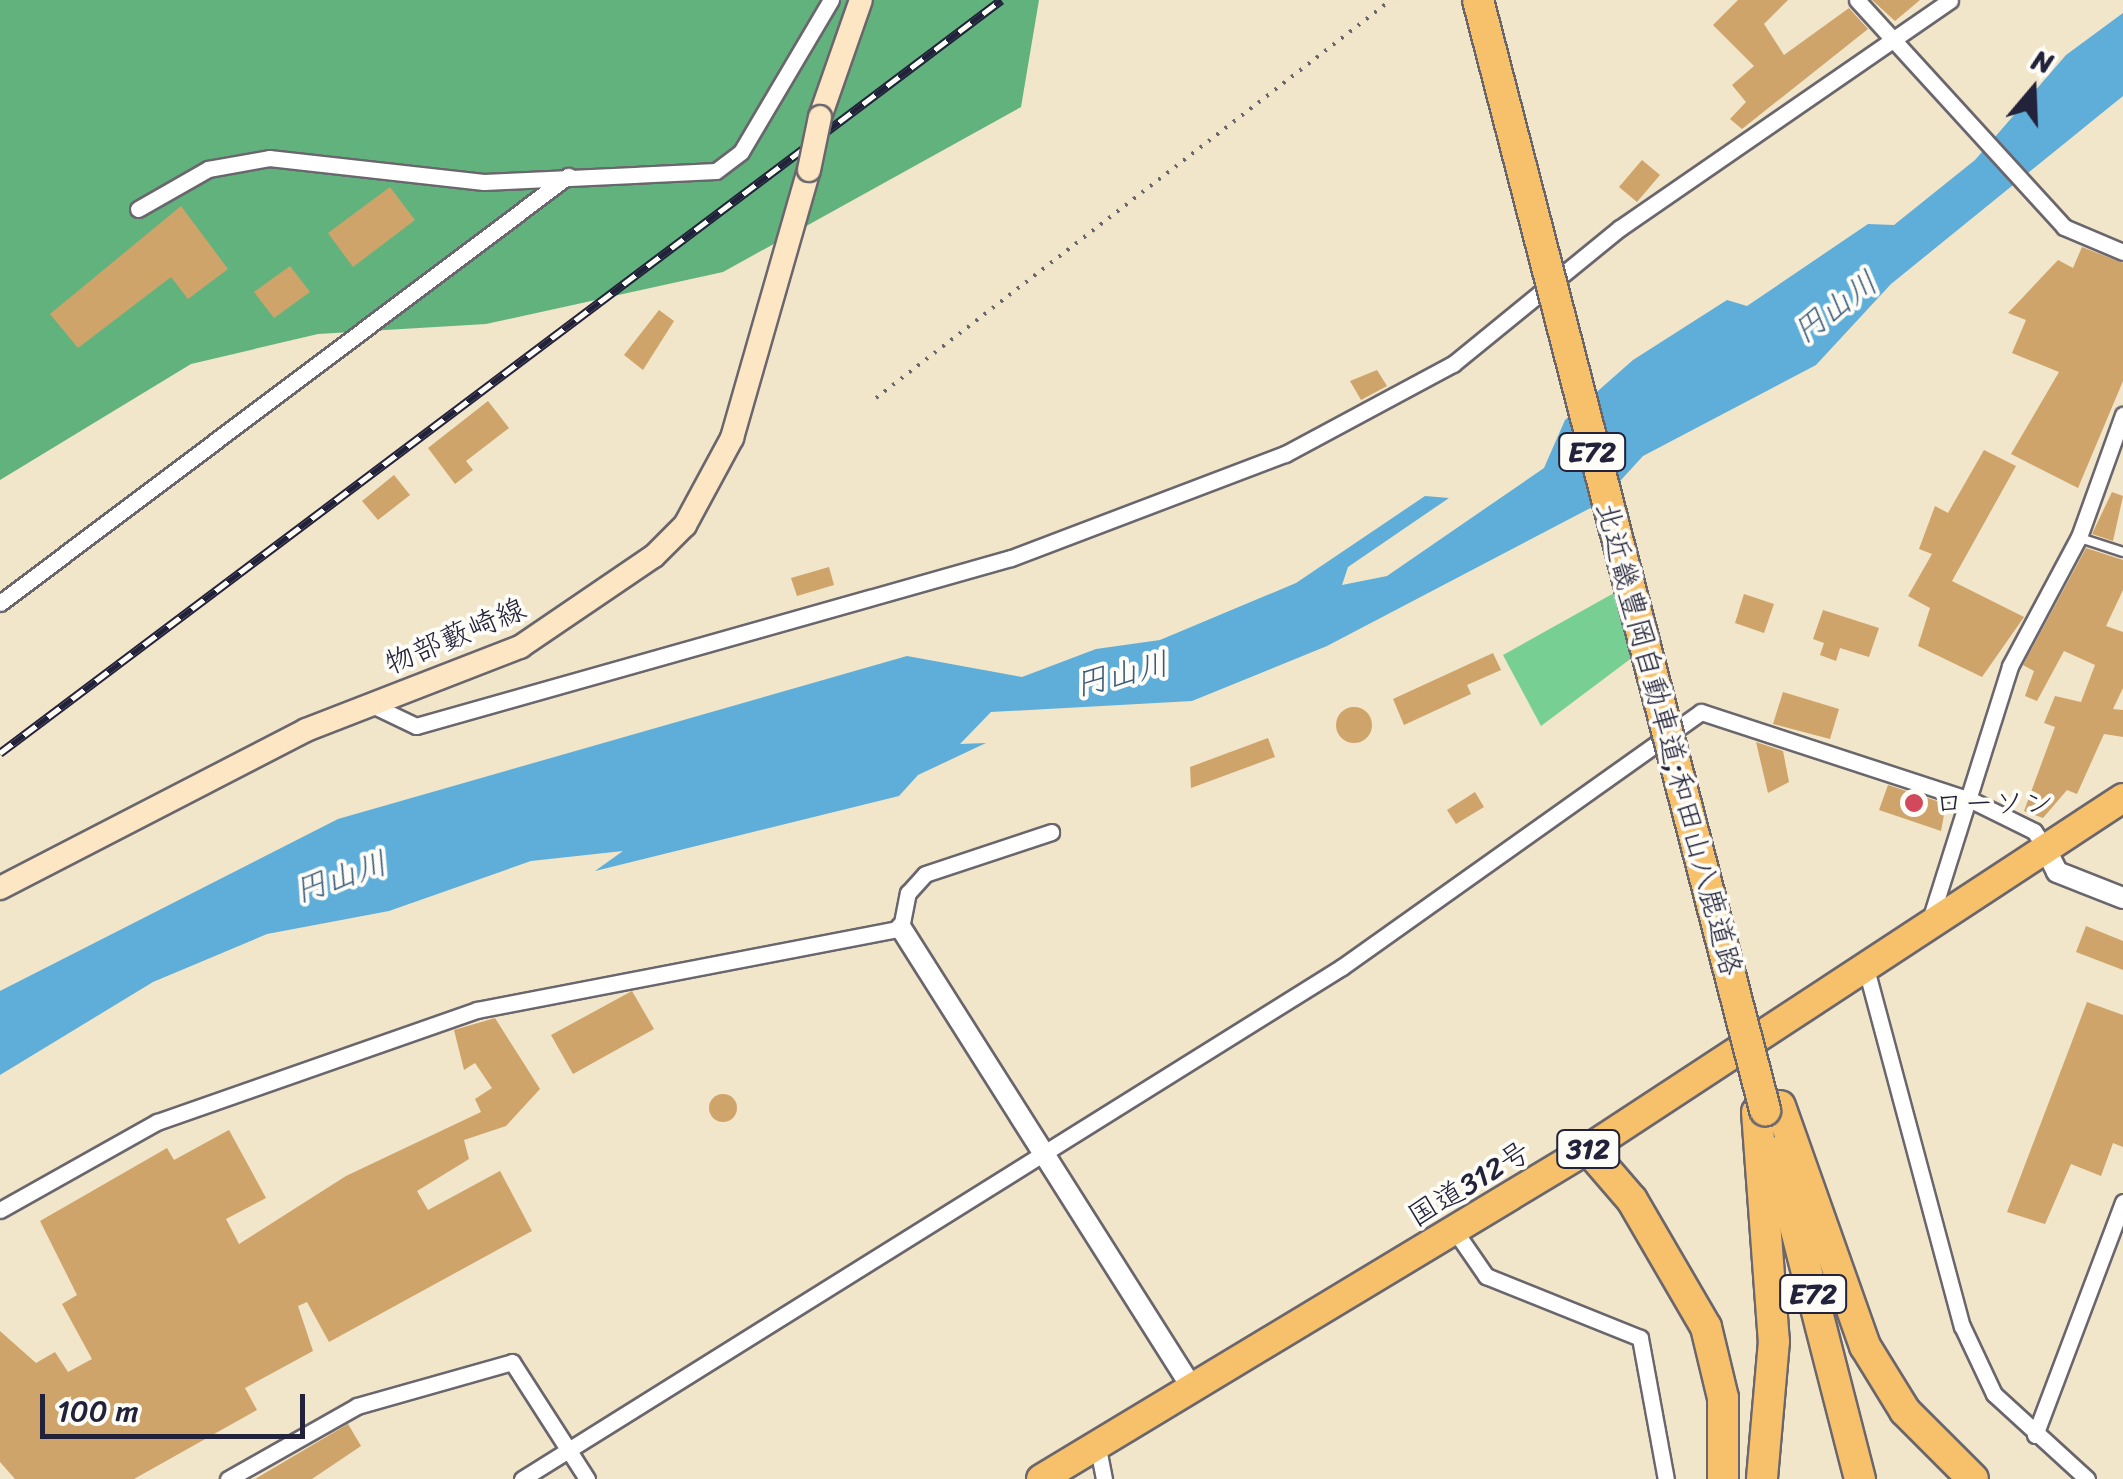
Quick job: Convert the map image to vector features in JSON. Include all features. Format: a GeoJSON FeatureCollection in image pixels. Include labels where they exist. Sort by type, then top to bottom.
{"type":"FeatureCollection","features":[{"type":"Feature","properties":{"kind":"highway","name":"北近畿豊岡自動車道;和田山八鹿道路"},"geometry":{"type":"LineString","coordinates":[[1478,0],[1677,789],[1716,900],[1767,1109]]}},
{"type":"Feature","properties":{"kind":"highway"},"geometry":{"type":"LineString","coordinates":[[1677,789],[1683,849],[1767,1109],[1865,1346],[1905,1411],[1973,1479]]}},
{"type":"Feature","properties":{"kind":"highway","name":"国道312号"},"geometry":{"type":"LineString","coordinates":[[1041,1479],[1189,1383],[1456,1231],[1588,1149],[1930,920],[2123,798]]}},
{"type":"Feature","properties":{"kind":"highway"},"geometry":{"type":"LineString","coordinates":[[1762,1479],[1774,1341],[1767,1109]]}},
{"type":"Feature","properties":{"kind":"highway","name":"E72"},"geometry":{"type":"LineString","coordinates":[[1767,1109],[1860,1479]]}},
{"type":"Feature","properties":{"kind":"highway"},"geometry":{"type":"LineString","coordinates":[[1588,1149],[1691,1339],[1706,1408],[1705,1479]]}},
{"type":"Feature","properties":{"kind":"highway"},"geometry":{"type":"LineString","coordinates":[[1588,1149],[1632,1200],[1706,1327],[1723,1398],[1723,1479]]}},
{"type":"Feature","properties":{"kind":"main road","name":"物部藪崎線"},"geometry":{"type":"LineString","coordinates":[[0,888],[174,793],[370,704],[520,646],[608,594],[685,525],[732,438],[809,170],[820,117],[861,0]]}},
{"type":"Feature","properties":{"kind":"street"},"geometry":{"type":"LineString","coordinates":[[138,209],[171,184],[269,158],[484,182],[729,165],[831,0]]}},
{"type":"Feature","properties":{"kind":"street"},"geometry":{"type":"LineString","coordinates":[[1856,0],[2064,227],[2123,252]]}},
{"type":"Feature","properties":{"kind":"street"},"geometry":{"type":"LineString","coordinates":[[370,704],[416,726],[1010,558],[1285,454],[1453,364],[1620,228],[1950,0]]}},
{"type":"Feature","properties":{"kind":"street"},"geometry":{"type":"LineString","coordinates":[[0,603],[568,176]]}},
{"type":"Feature","properties":{"kind":"street"},"geometry":{"type":"LineString","coordinates":[[1930,920],[1971,800],[2010,666],[2079,537],[2123,415]]}},
{"type":"Feature","properties":{"kind":"street"},"geometry":{"type":"LineString","coordinates":[[522,1479],[1522,847],[1700,712],[1971,800],[2034,830],[2057,872],[2123,898]]}},
{"type":"Feature","properties":{"kind":"street"},"geometry":{"type":"LineString","coordinates":[[1052,832],[926,874],[908,893],[901,928],[1189,1383]]}},
{"type":"Feature","properties":{"kind":"street"},"geometry":{"type":"LineString","coordinates":[[0,1210],[157,1122],[478,1010],[901,928]]}},
{"type":"Feature","properties":{"kind":"street"},"geometry":{"type":"LineString","coordinates":[[1865,963],[1962,1326],[1994,1394],[2088,1479]]}},
{"type":"Feature","properties":{"kind":"street"},"geometry":{"type":"LineString","coordinates":[[2035,1434],[2123,1202]]}},
{"type":"Feature","properties":{"kind":"street"},"geometry":{"type":"LineString","coordinates":[[1456,1231],[1486,1276],[1640,1338],[1666,1479]]}},
{"type":"Feature","properties":{"kind":"street"},"geometry":{"type":"LineString","coordinates":[[228,1479],[358,1406],[512,1362],[587,1479]]}},
{"type":"Feature","properties":{"kind":"street"},"geometry":{"type":"LineString","coordinates":[[1097,1443],[1104,1479]]}},
{"type":"Feature","properties":{"kind":"lane"},"geometry":{"type":"LineString","coordinates":[[2079,537],[2123,552]]}},
{"type":"Feature","properties":{"kind":"path"},"geometry":{"type":"LineString","coordinates":[[876,398],[1391,0]]}},
{"type":"Feature","properties":{"kind":"green space"},"geometry":{"type":"Polygon","coordinates":[[[0,0],[1039,0],[1021,107],[723,272],[486,324],[318,334],[191,364],[0,480],[0,0]]]}},
{"type":"Feature","properties":{"kind":"green space"},"geometry":{"type":"Polygon","coordinates":[[[1623,588],[1641,651],[1541,726],[1503,655],[1623,588]]]}},
{"type":"Feature","properties":{"kind":"water","name":"円山川"},"geometry":{"type":"Polygon","coordinates":[[[2123,13],[2123,96],[1891,284],[1816,365],[1643,456],[1600,503],[1327,646],[1192,701],[991,712],[960,744],[986,743],[918,775],[899,796],[595,871],[623,851],[531,861],[389,911],[267,934],[153,982],[0,1075],[0,991],[338,819],[907,656],[1022,677],[1096,649],[1160,640],[1296,583],[1425,496],[1449,498],[1348,567],[1342,585],[1387,576],[1544,468],[1565,420],[1633,360],[1727,300],[1747,306],[1868,224],[1894,225],[1975,160],[2066,55],[2123,13]]]}},
{"type":"Feature","properties":{"kind":"building"},"geometry":{"type":"Polygon","coordinates":[[[1738,0],[1788,0],[1764,24],[1784,55],[1849,8],[1868,29],[1742,129],[1730,119],[1746,102],[1732,85],[1754,66],[1713,25],[1738,0]]]}},
{"type":"Feature","properties":{"kind":"building"},"geometry":{"type":"Polygon","coordinates":[[[1872,0],[1920,0],[1895,21],[1872,0]]]}},
{"type":"Feature","properties":{"kind":"building"},"geometry":{"type":"Polygon","coordinates":[[[1642,160],[1660,175],[1637,202],[1619,187],[1642,160]]]}},
{"type":"Feature","properties":{"kind":"building"},"geometry":{"type":"Polygon","coordinates":[[[390,187],[415,220],[353,267],[328,233],[390,187]]]}},
{"type":"Feature","properties":{"kind":"building"},"geometry":{"type":"Polygon","coordinates":[[[181,206],[228,269],[188,299],[171,277],[78,348],[50,314],[181,206]]]}},
{"type":"Feature","properties":{"kind":"building"},"geometry":{"type":"Polygon","coordinates":[[[2082,247],[2123,263],[2123,381],[2078,488],[2011,454],[2059,372],[2012,353],[2026,320],[2008,313],[2058,260],[2073,268],[2082,247]]]}},
{"type":"Feature","properties":{"kind":"building"},"geometry":{"type":"Polygon","coordinates":[[[290,266],[310,292],[274,318],[254,292],[290,266]]]}},
{"type":"Feature","properties":{"kind":"building"},"geometry":{"type":"Polygon","coordinates":[[[659,310],[674,321],[643,370],[624,355],[659,310]]]}},
{"type":"Feature","properties":{"kind":"building"},"geometry":{"type":"Polygon","coordinates":[[[1377,370],[1387,386],[1361,400],[1350,381],[1377,370]]]}},
{"type":"Feature","properties":{"kind":"building"},"geometry":{"type":"Polygon","coordinates":[[[488,401],[509,428],[466,461],[473,470],[455,484],[428,448],[488,401]]]}},
{"type":"Feature","properties":{"kind":"building"},"geometry":{"type":"Polygon","coordinates":[[[1984,450],[2016,466],[1952,581],[2024,617],[1982,677],[1918,646],[1930,608],[1908,596],[1932,554],[1919,549],[1935,506],[1948,513],[1984,450]]]}},
{"type":"Feature","properties":{"kind":"building"},"geometry":{"type":"Polygon","coordinates":[[[394,475],[410,495],[378,520],[362,501],[394,475]]]}},
{"type":"Feature","properties":{"kind":"building"},"geometry":{"type":"Polygon","coordinates":[[[2112,492],[2123,496],[2113,541],[2092,534],[2112,492]]]}},
{"type":"Feature","properties":{"kind":"building"},"geometry":{"type":"Polygon","coordinates":[[[2086,548],[2123,560],[2123,590],[2106,626],[2123,632],[2123,688],[2113,709],[2123,710],[2123,737],[2104,734],[2077,794],[2067,790],[2043,818],[2024,811],[2055,727],[2044,723],[2055,696],[2081,702],[2095,665],[2064,651],[2037,701],[2025,696],[2034,671],[2023,665],[2086,548]]]}},
{"type":"Feature","properties":{"kind":"building"},"geometry":{"type":"Polygon","coordinates":[[[829,567],[834,585],[797,596],[791,578],[829,567]]]}},
{"type":"Feature","properties":{"kind":"building"},"geometry":{"type":"Polygon","coordinates":[[[1744,594],[1774,604],[1764,633],[1735,623],[1744,594]]]}},
{"type":"Feature","properties":{"kind":"building"},"geometry":{"type":"Polygon","coordinates":[[[1823,610],[1879,628],[1869,657],[1840,648],[1836,661],[1820,655],[1824,643],[1813,639],[1823,610]]]}},
{"type":"Feature","properties":{"kind":"building"},"geometry":{"type":"Polygon","coordinates":[[[1493,653],[1501,670],[1467,685],[1471,694],[1404,725],[1393,699],[1493,653]]]}},
{"type":"Feature","properties":{"kind":"building"},"geometry":{"type":"Polygon","coordinates":[[[1783,692],[1839,709],[1830,739],[1773,724],[1783,692]]]}},
{"type":"Feature","properties":{"kind":"building"},"geometry":{"type":"Polygon","coordinates":[[[1354,707],[1367,712],[1372,725],[1367,738],[1354,743],[1341,738],[1336,725],[1341,712],[1354,707]]]}},
{"type":"Feature","properties":{"kind":"building"},"geometry":{"type":"Polygon","coordinates":[[[1268,738],[1275,757],[1191,788],[1190,767],[1268,738]]]}},
{"type":"Feature","properties":{"kind":"building"},"geometry":{"type":"Polygon","coordinates":[[[1756,742],[1783,751],[1789,782],[1768,793],[1756,742]]]}},
{"type":"Feature","properties":{"kind":"building"},"geometry":{"type":"Polygon","coordinates":[[[1888,785],[1946,804],[1941,831],[1879,810],[1888,785]]]}},
{"type":"Feature","properties":{"kind":"building"},"geometry":{"type":"Polygon","coordinates":[[[1475,792],[1484,807],[1456,824],[1447,810],[1475,792]]]}},
{"type":"Feature","properties":{"kind":"building"},"geometry":{"type":"Polygon","coordinates":[[[2086,926],[2123,941],[2123,970],[2076,952],[2086,926]]]}},
{"type":"Feature","properties":{"kind":"building"},"geometry":{"type":"Polygon","coordinates":[[[632,991],[654,1029],[573,1074],[551,1035],[632,991]]]}},
{"type":"Feature","properties":{"kind":"building"},"geometry":{"type":"Polygon","coordinates":[[[2087,1002],[2123,1015],[2123,1147],[2113,1143],[2101,1176],[2071,1164],[2045,1224],[2007,1212],[2087,1002]]]}},
{"type":"Feature","properties":{"kind":"building"},"geometry":{"type":"Polygon","coordinates":[[[495,1018],[540,1089],[506,1126],[464,1140],[469,1159],[417,1191],[428,1210],[500,1171],[532,1231],[329,1342],[307,1302],[298,1306],[313,1351],[245,1388],[257,1410],[134,1479],[15,1479],[0,1462],[0,1331],[36,1363],[55,1352],[68,1372],[92,1359],[62,1304],[77,1295],[40,1221],[167,1148],[174,1160],[229,1130],[266,1198],[226,1219],[239,1244],[346,1176],[481,1112],[475,1099],[492,1088],[475,1063],[464,1070],[454,1030],[495,1018]]]}},
{"type":"Feature","properties":{"kind":"building"},"geometry":{"type":"Polygon","coordinates":[[[723,1094],[733,1098],[737,1108],[733,1118],[723,1122],[713,1118],[709,1108],[713,1098],[723,1094]]]}},
{"type":"Feature","properties":{"kind":"building"},"geometry":{"type":"Polygon","coordinates":[[[348,1424],[361,1446],[312,1479],[255,1479],[348,1424]]]}},
{"type":"Feature","properties":{"kind":"railway"},"geometry":{"type":"LineString","coordinates":[[0,753],[1001,0]]}},
{"type":"Feature","properties":{"kind":"place","name":"ローソン"},"geometry":{"type":"Point","coordinates":[1914,803]}}]}
